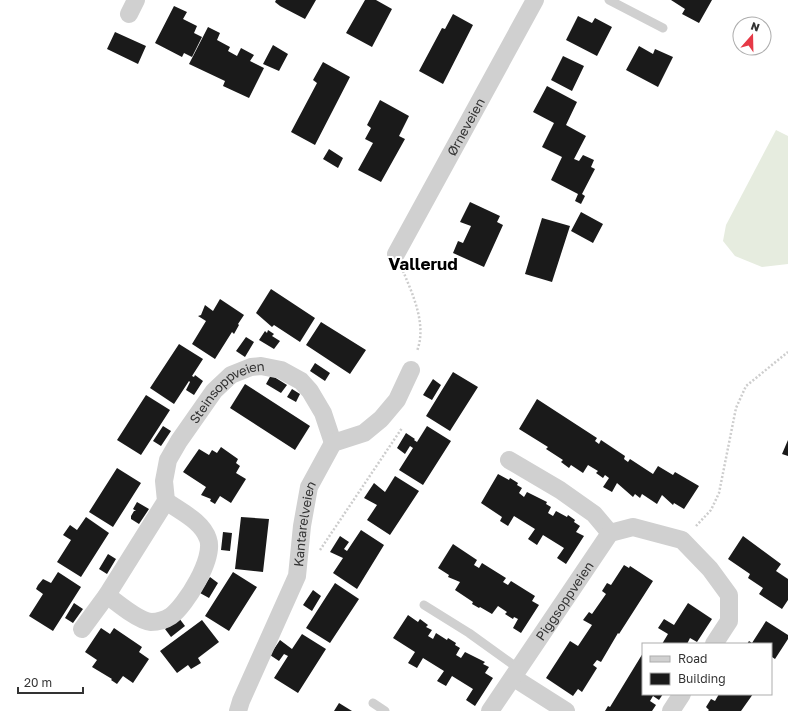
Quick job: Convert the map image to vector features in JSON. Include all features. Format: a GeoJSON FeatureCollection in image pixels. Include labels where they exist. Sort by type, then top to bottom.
{"type":"FeatureCollection","features":[{"type":"Feature","properties":{"kind":"street","name":"Ørneveien"},"geometry":{"type":"LineString","coordinates":[[396,254],[535,0]]}},
{"type":"Feature","properties":{"kind":"street","name":"Steinsoppveien"},"geometry":{"type":"LineString","coordinates":[[166,501],[164,480],[168,460],[179,441],[214,391],[231,375],[251,367],[261,366],[281,370],[301,381],[310,391],[323,414],[333,443]]}},
{"type":"Feature","properties":{"kind":"street"},"geometry":{"type":"LineString","coordinates":[[333,443],[364,433],[381,419],[398,400],[411,370]]}},
{"type":"Feature","properties":{"kind":"street","name":"Kantarelveien"},"geometry":{"type":"LineString","coordinates":[[238,711],[241,700],[297,576],[302,526],[309,486],[333,443]]}},
{"type":"Feature","properties":{"kind":"street"},"geometry":{"type":"LineString","coordinates":[[509,460],[560,490],[594,514],[610,533],[633,527],[682,540],[710,569],[729,596],[728,621],[715,643]]}},
{"type":"Feature","properties":{"kind":"street"},"geometry":{"type":"LineString","coordinates":[[82,629],[107,595],[166,501],[202,526],[209,540],[209,550],[204,568],[182,604],[171,616],[160,622],[149,622],[123,608],[107,595]]}},
{"type":"Feature","properties":{"kind":"street","name":"Piggsoppveien"},"geometry":{"type":"LineString","coordinates":[[490,711],[610,533]]}},
{"type":"Feature","properties":{"kind":"street"},"geometry":{"type":"LineString","coordinates":[[516,674],[566,711]]}},
{"type":"Feature","properties":{"kind":"street"},"geometry":{"type":"LineString","coordinates":[[671,711],[681,695]]}},
{"type":"Feature","properties":{"kind":"lane"},"geometry":{"type":"LineString","coordinates":[[609,0],[663,28]]}},
{"type":"Feature","properties":{"kind":"lane"},"geometry":{"type":"LineString","coordinates":[[424,604],[469,633],[516,674]]}},
{"type":"Feature","properties":{"kind":"lane"},"geometry":{"type":"LineString","coordinates":[[374,703],[385,711]]}},
{"type":"Feature","properties":{"kind":"path"},"geometry":{"type":"LineString","coordinates":[[396,254],[411,290],[420,320],[419,346],[411,370]]}},
{"type":"Feature","properties":{"kind":"path"},"geometry":{"type":"LineString","coordinates":[[682,540],[711,510],[719,493],[736,408],[746,386],[788,352]]}},
{"type":"Feature","properties":{"kind":"path"},"geometry":{"type":"LineString","coordinates":[[297,576],[317,555],[401,430],[404,420],[398,400]]}},
{"type":"Feature","properties":{"kind":"shaded area"},"geometry":{"type":"Polygon","coordinates":[[[776,130],[788,136],[788,264],[762,267],[735,256],[723,241],[726,225],[776,130]]]}},
{"type":"Feature","properties":{"kind":"building"},"geometry":{"type":"Polygon","coordinates":[[[276,0],[316,0],[305,19],[280,6],[275,2],[276,0]]]}},
{"type":"Feature","properties":{"kind":"building"},"geometry":{"type":"Polygon","coordinates":[[[365,0],[376,0],[392,9],[372,47],[346,33],[365,0]]]}},
{"type":"Feature","properties":{"kind":"building"},"geometry":{"type":"Polygon","coordinates":[[[671,0],[712,0],[699,23],[682,14],[685,9],[671,0]]]}},
{"type":"Feature","properties":{"kind":"building"},"geometry":{"type":"Polygon","coordinates":[[[174,6],[187,12],[183,19],[197,26],[194,33],[202,37],[192,57],[184,53],[182,57],[155,43],[174,6]]]}},
{"type":"Feature","properties":{"kind":"building"},"geometry":{"type":"Polygon","coordinates":[[[453,14],[473,25],[443,84],[419,71],[442,28],[445,29],[453,14]]]}},
{"type":"Feature","properties":{"kind":"building"},"geometry":{"type":"Polygon","coordinates":[[[578,16],[592,23],[595,18],[612,27],[597,56],[566,40],[578,16]]]}},
{"type":"Feature","properties":{"kind":"building"},"geometry":{"type":"Polygon","coordinates":[[[208,27],[220,33],[217,40],[230,47],[228,51],[237,56],[241,48],[254,55],[250,61],[264,68],[249,98],[223,86],[225,81],[189,64],[208,27]]]}},
{"type":"Feature","properties":{"kind":"building"},"geometry":{"type":"Polygon","coordinates":[[[115,32],[146,46],[138,64],[107,49],[115,32]]]}},
{"type":"Feature","properties":{"kind":"building"},"geometry":{"type":"Polygon","coordinates":[[[273,45],[288,54],[279,71],[263,64],[273,45]]]}},
{"type":"Feature","properties":{"kind":"building"},"geometry":{"type":"Polygon","coordinates":[[[639,46],[653,54],[655,49],[673,57],[658,87],[626,70],[639,46]]]}},
{"type":"Feature","properties":{"kind":"building"},"geometry":{"type":"Polygon","coordinates":[[[563,56],[584,66],[572,91],[551,80],[563,56]]]}},
{"type":"Feature","properties":{"kind":"building"},"geometry":{"type":"Polygon","coordinates":[[[323,62],[350,77],[315,145],[291,132],[317,83],[313,80],[323,62]]]}},
{"type":"Feature","properties":{"kind":"building"},"geometry":{"type":"Polygon","coordinates":[[[547,86],[577,102],[566,125],[586,136],[574,159],[579,161],[583,155],[594,160],[591,167],[595,169],[582,194],[585,196],[581,204],[575,201],[578,194],[551,180],[562,157],[542,147],[554,123],[533,112],[547,86]]]}},
{"type":"Feature","properties":{"kind":"building"},"geometry":{"type":"Polygon","coordinates":[[[380,100],[409,116],[399,136],[405,139],[381,182],[358,170],[373,143],[365,139],[371,128],[367,125],[380,100]]]}},
{"type":"Feature","properties":{"kind":"building"},"geometry":{"type":"Polygon","coordinates":[[[329,149],[343,158],[338,168],[323,159],[329,149]]]}},
{"type":"Feature","properties":{"kind":"building"},"geometry":{"type":"Polygon","coordinates":[[[470,202],[500,216],[497,222],[503,225],[484,267],[453,253],[458,241],[463,243],[471,226],[460,222],[470,202]]]}},
{"type":"Feature","properties":{"kind":"building"},"geometry":{"type":"Polygon","coordinates":[[[581,212],[603,224],[593,243],[571,231],[581,212]]]}},
{"type":"Feature","properties":{"kind":"building"},"geometry":{"type":"Polygon","coordinates":[[[542,218],[570,226],[552,282],[525,274],[542,218]]]}},
{"type":"Feature","properties":{"kind":"building"},"geometry":{"type":"Polygon","coordinates":[[[271,289],[315,318],[300,342],[274,325],[272,327],[256,313],[271,289]]]}},
{"type":"Feature","properties":{"kind":"building"},"geometry":{"type":"Polygon","coordinates":[[[220,299],[244,315],[234,334],[232,332],[215,359],[192,344],[206,321],[198,316],[201,315],[205,305],[213,311],[220,299]]]}},
{"type":"Feature","properties":{"kind":"building"},"geometry":{"type":"Polygon","coordinates":[[[321,322],[366,350],[350,374],[306,345],[321,322]]]}},
{"type":"Feature","properties":{"kind":"building"},"geometry":{"type":"Polygon","coordinates":[[[268,330],[274,334],[272,336],[280,341],[274,349],[259,340],[265,331],[267,333],[268,330]]]}},
{"type":"Feature","properties":{"kind":"building"},"geometry":{"type":"Polygon","coordinates":[[[246,337],[254,342],[245,357],[236,351],[246,337]]]}},
{"type":"Feature","properties":{"kind":"building"},"geometry":{"type":"Polygon","coordinates":[[[179,344],[203,359],[192,376],[194,377],[195,375],[203,381],[194,395],[186,390],[190,382],[189,381],[174,404],[150,388],[179,344]]]}},
{"type":"Feature","properties":{"kind":"building"},"geometry":{"type":"Polygon","coordinates":[[[315,363],[330,373],[325,381],[310,371],[315,363]]]}},
{"type":"Feature","properties":{"kind":"building"},"geometry":{"type":"Polygon","coordinates":[[[453,372],[478,387],[450,431],[426,416],[453,372]]]}},
{"type":"Feature","properties":{"kind":"building"},"geometry":{"type":"Polygon","coordinates":[[[271,375],[287,385],[281,393],[266,384],[271,375]]]}},
{"type":"Feature","properties":{"kind":"building"},"geometry":{"type":"Polygon","coordinates":[[[433,379],[441,385],[432,400],[423,395],[433,379]]]}},
{"type":"Feature","properties":{"kind":"building"},"geometry":{"type":"Polygon","coordinates":[[[245,384],[310,426],[295,450],[230,408],[245,384]]]}},
{"type":"Feature","properties":{"kind":"building"},"geometry":{"type":"Polygon","coordinates":[[[292,389],[300,394],[296,402],[287,397],[292,389]]]}},
{"type":"Feature","properties":{"kind":"building"},"geometry":{"type":"Polygon","coordinates":[[[146,395],[170,410],[141,455],[117,440],[146,395]]]}},
{"type":"Feature","properties":{"kind":"building"},"geometry":{"type":"Polygon","coordinates":[[[537,399],[597,438],[595,441],[599,444],[601,440],[625,456],[624,459],[628,462],[630,459],[653,474],[658,466],[673,475],[675,472],[699,486],[684,509],[674,503],[673,505],[662,495],[657,504],[642,494],[640,498],[635,494],[633,497],[617,483],[612,492],[603,487],[609,478],[605,475],[603,478],[596,473],[598,471],[588,465],[583,473],[571,465],[569,468],[561,462],[563,460],[546,449],[548,447],[519,429],[537,399]]]}},
{"type":"Feature","properties":{"kind":"building"},"geometry":{"type":"Polygon","coordinates":[[[163,426],[171,431],[161,446],[153,441],[163,426]]]}},
{"type":"Feature","properties":{"kind":"building"},"geometry":{"type":"Polygon","coordinates":[[[427,426],[451,441],[423,485],[399,470],[413,448],[410,446],[405,454],[397,448],[406,433],[417,442],[427,426]]]}},
{"type":"Feature","properties":{"kind":"building"},"geometry":{"type":"Polygon","coordinates":[[[788,440],[788,456],[782,454],[788,440]]]}},
{"type":"Feature","properties":{"kind":"building"},"geometry":{"type":"Polygon","coordinates":[[[221,447],[238,459],[236,463],[240,466],[236,473],[246,479],[231,503],[220,496],[215,504],[210,501],[211,499],[201,495],[206,487],[183,472],[199,449],[209,455],[212,450],[217,453],[221,447]]]}},
{"type":"Feature","properties":{"kind":"building"},"geometry":{"type":"Polygon","coordinates":[[[117,468],[141,483],[113,527],[89,512],[117,468]]]}},
{"type":"Feature","properties":{"kind":"building"},"geometry":{"type":"Polygon","coordinates":[[[498,474],[509,480],[510,478],[518,483],[517,485],[522,488],[519,493],[524,497],[527,492],[547,502],[546,504],[551,507],[548,513],[553,516],[556,511],[567,517],[568,515],[580,526],[576,532],[584,536],[566,564],[557,558],[564,548],[543,535],[537,545],[528,539],[535,529],[514,516],[508,526],[500,521],[502,517],[481,503],[498,474]]]}},
{"type":"Feature","properties":{"kind":"building"},"geometry":{"type":"Polygon","coordinates":[[[395,476],[419,491],[390,535],[367,520],[377,505],[364,498],[374,483],[385,492],[395,476]]]}},
{"type":"Feature","properties":{"kind":"building"},"geometry":{"type":"Polygon","coordinates":[[[137,502],[149,509],[139,524],[131,519],[134,511],[136,511],[133,509],[137,502]]]}},
{"type":"Feature","properties":{"kind":"building"},"geometry":{"type":"Polygon","coordinates":[[[86,517],[109,533],[81,577],[57,562],[71,540],[63,535],[70,525],[77,530],[86,517]]]}},
{"type":"Feature","properties":{"kind":"building"},"geometry":{"type":"Polygon","coordinates":[[[241,517],[269,519],[263,572],[235,569],[241,517]]]}},
{"type":"Feature","properties":{"kind":"building"},"geometry":{"type":"Polygon","coordinates":[[[361,530],[384,545],[357,589],[333,573],[343,558],[330,552],[340,536],[349,542],[344,549],[347,551],[361,530]]]}},
{"type":"Feature","properties":{"kind":"building"},"geometry":{"type":"Polygon","coordinates":[[[223,532],[232,533],[230,551],[221,550],[223,532]]]}},
{"type":"Feature","properties":{"kind":"building"},"geometry":{"type":"Polygon","coordinates":[[[743,536],[781,564],[776,571],[788,579],[788,600],[782,609],[759,594],[763,588],[748,578],[750,574],[728,559],[743,536]]]}},
{"type":"Feature","properties":{"kind":"building"},"geometry":{"type":"Polygon","coordinates":[[[453,544],[477,560],[474,565],[479,568],[482,563],[506,578],[503,582],[508,585],[511,581],[535,596],[532,601],[539,605],[521,633],[513,628],[518,619],[514,617],[513,619],[505,614],[507,612],[498,606],[492,614],[472,604],[473,602],[455,590],[460,582],[448,577],[449,575],[438,568],[453,544]]]}},
{"type":"Feature","properties":{"kind":"building"},"geometry":{"type":"Polygon","coordinates":[[[108,554],[116,559],[107,574],[99,569],[108,554]]]}},
{"type":"Feature","properties":{"kind":"building"},"geometry":{"type":"Polygon","coordinates":[[[624,565],[629,568],[630,566],[653,581],[619,634],[618,633],[601,662],[597,660],[593,665],[597,668],[582,692],[578,689],[573,696],[546,678],[570,641],[578,646],[592,625],[583,620],[589,612],[592,614],[606,594],[602,591],[607,583],[611,585],[624,565]]]}},
{"type":"Feature","properties":{"kind":"building"},"geometry":{"type":"Polygon","coordinates":[[[58,572],[81,587],[53,631],[29,616],[43,594],[36,589],[38,585],[43,579],[51,583],[58,572]]]}},
{"type":"Feature","properties":{"kind":"building"},"geometry":{"type":"Polygon","coordinates":[[[233,572],[257,587],[229,631],[205,616],[233,572]]]}},
{"type":"Feature","properties":{"kind":"building"},"geometry":{"type":"Polygon","coordinates":[[[210,577],[218,583],[209,598],[200,593],[210,577]]]}},
{"type":"Feature","properties":{"kind":"building"},"geometry":{"type":"Polygon","coordinates":[[[335,583],[359,599],[330,643],[306,628],[335,583]]]}},
{"type":"Feature","properties":{"kind":"building"},"geometry":{"type":"Polygon","coordinates":[[[313,590],[321,596],[312,611],[303,605],[313,590]]]}},
{"type":"Feature","properties":{"kind":"building"},"geometry":{"type":"Polygon","coordinates":[[[74,603],[83,609],[73,623],[65,618],[74,603]]]}},
{"type":"Feature","properties":{"kind":"building"},"geometry":{"type":"Polygon","coordinates":[[[688,603],[712,619],[697,642],[690,638],[688,643],[663,643],[668,634],[658,628],[664,619],[674,625],[688,603]]]}},
{"type":"Feature","properties":{"kind":"building"},"geometry":{"type":"Polygon","coordinates":[[[408,615],[418,622],[420,619],[428,625],[426,627],[432,630],[428,636],[433,639],[436,633],[447,640],[448,638],[456,643],[455,645],[460,648],[456,655],[461,658],[465,652],[485,662],[483,664],[489,667],[485,673],[493,678],[475,706],[466,700],[473,689],[452,676],[446,686],[437,681],[444,671],[423,658],[417,668],[408,663],[415,652],[393,638],[408,615]]]}},
{"type":"Feature","properties":{"kind":"building"},"geometry":{"type":"Polygon","coordinates":[[[179,618],[185,626],[171,637],[165,629],[179,618]]]}},
{"type":"Feature","properties":{"kind":"building"},"geometry":{"type":"Polygon","coordinates":[[[202,620],[219,642],[198,658],[201,663],[191,669],[188,665],[177,673],[160,651],[202,620]]]}},
{"type":"Feature","properties":{"kind":"building"},"geometry":{"type":"Polygon","coordinates":[[[766,621],[788,635],[788,639],[775,659],[772,657],[772,643],[752,643],[766,621]]]}},
{"type":"Feature","properties":{"kind":"building"},"geometry":{"type":"Polygon","coordinates":[[[101,628],[110,634],[114,628],[142,647],[139,652],[149,659],[133,683],[123,676],[117,684],[111,680],[112,679],[92,667],[97,660],[85,652],[101,628]]]}},
{"type":"Feature","properties":{"kind":"building"},"geometry":{"type":"Polygon","coordinates":[[[302,634],[326,649],[298,693],[274,678],[288,656],[284,654],[279,661],[270,655],[280,640],[292,649],[302,634]]]}},
{"type":"Feature","properties":{"kind":"building"},"geometry":{"type":"Polygon","coordinates":[[[642,655],[642,695],[662,695],[659,700],[653,696],[650,701],[656,705],[652,711],[605,711],[608,706],[610,707],[642,655]]]}},
{"type":"Feature","properties":{"kind":"building"},"geometry":{"type":"Polygon","coordinates":[[[718,695],[752,695],[741,711],[708,711],[709,710],[706,707],[711,699],[715,701],[718,695]]]}},
{"type":"Feature","properties":{"kind":"building"},"geometry":{"type":"Polygon","coordinates":[[[339,703],[352,711],[334,711],[339,703]]]}},
{"type":"Feature","properties":{"kind":"district","name":"Vallerud"},"geometry":{"type":"Point","coordinates":[423,263]}}]}
